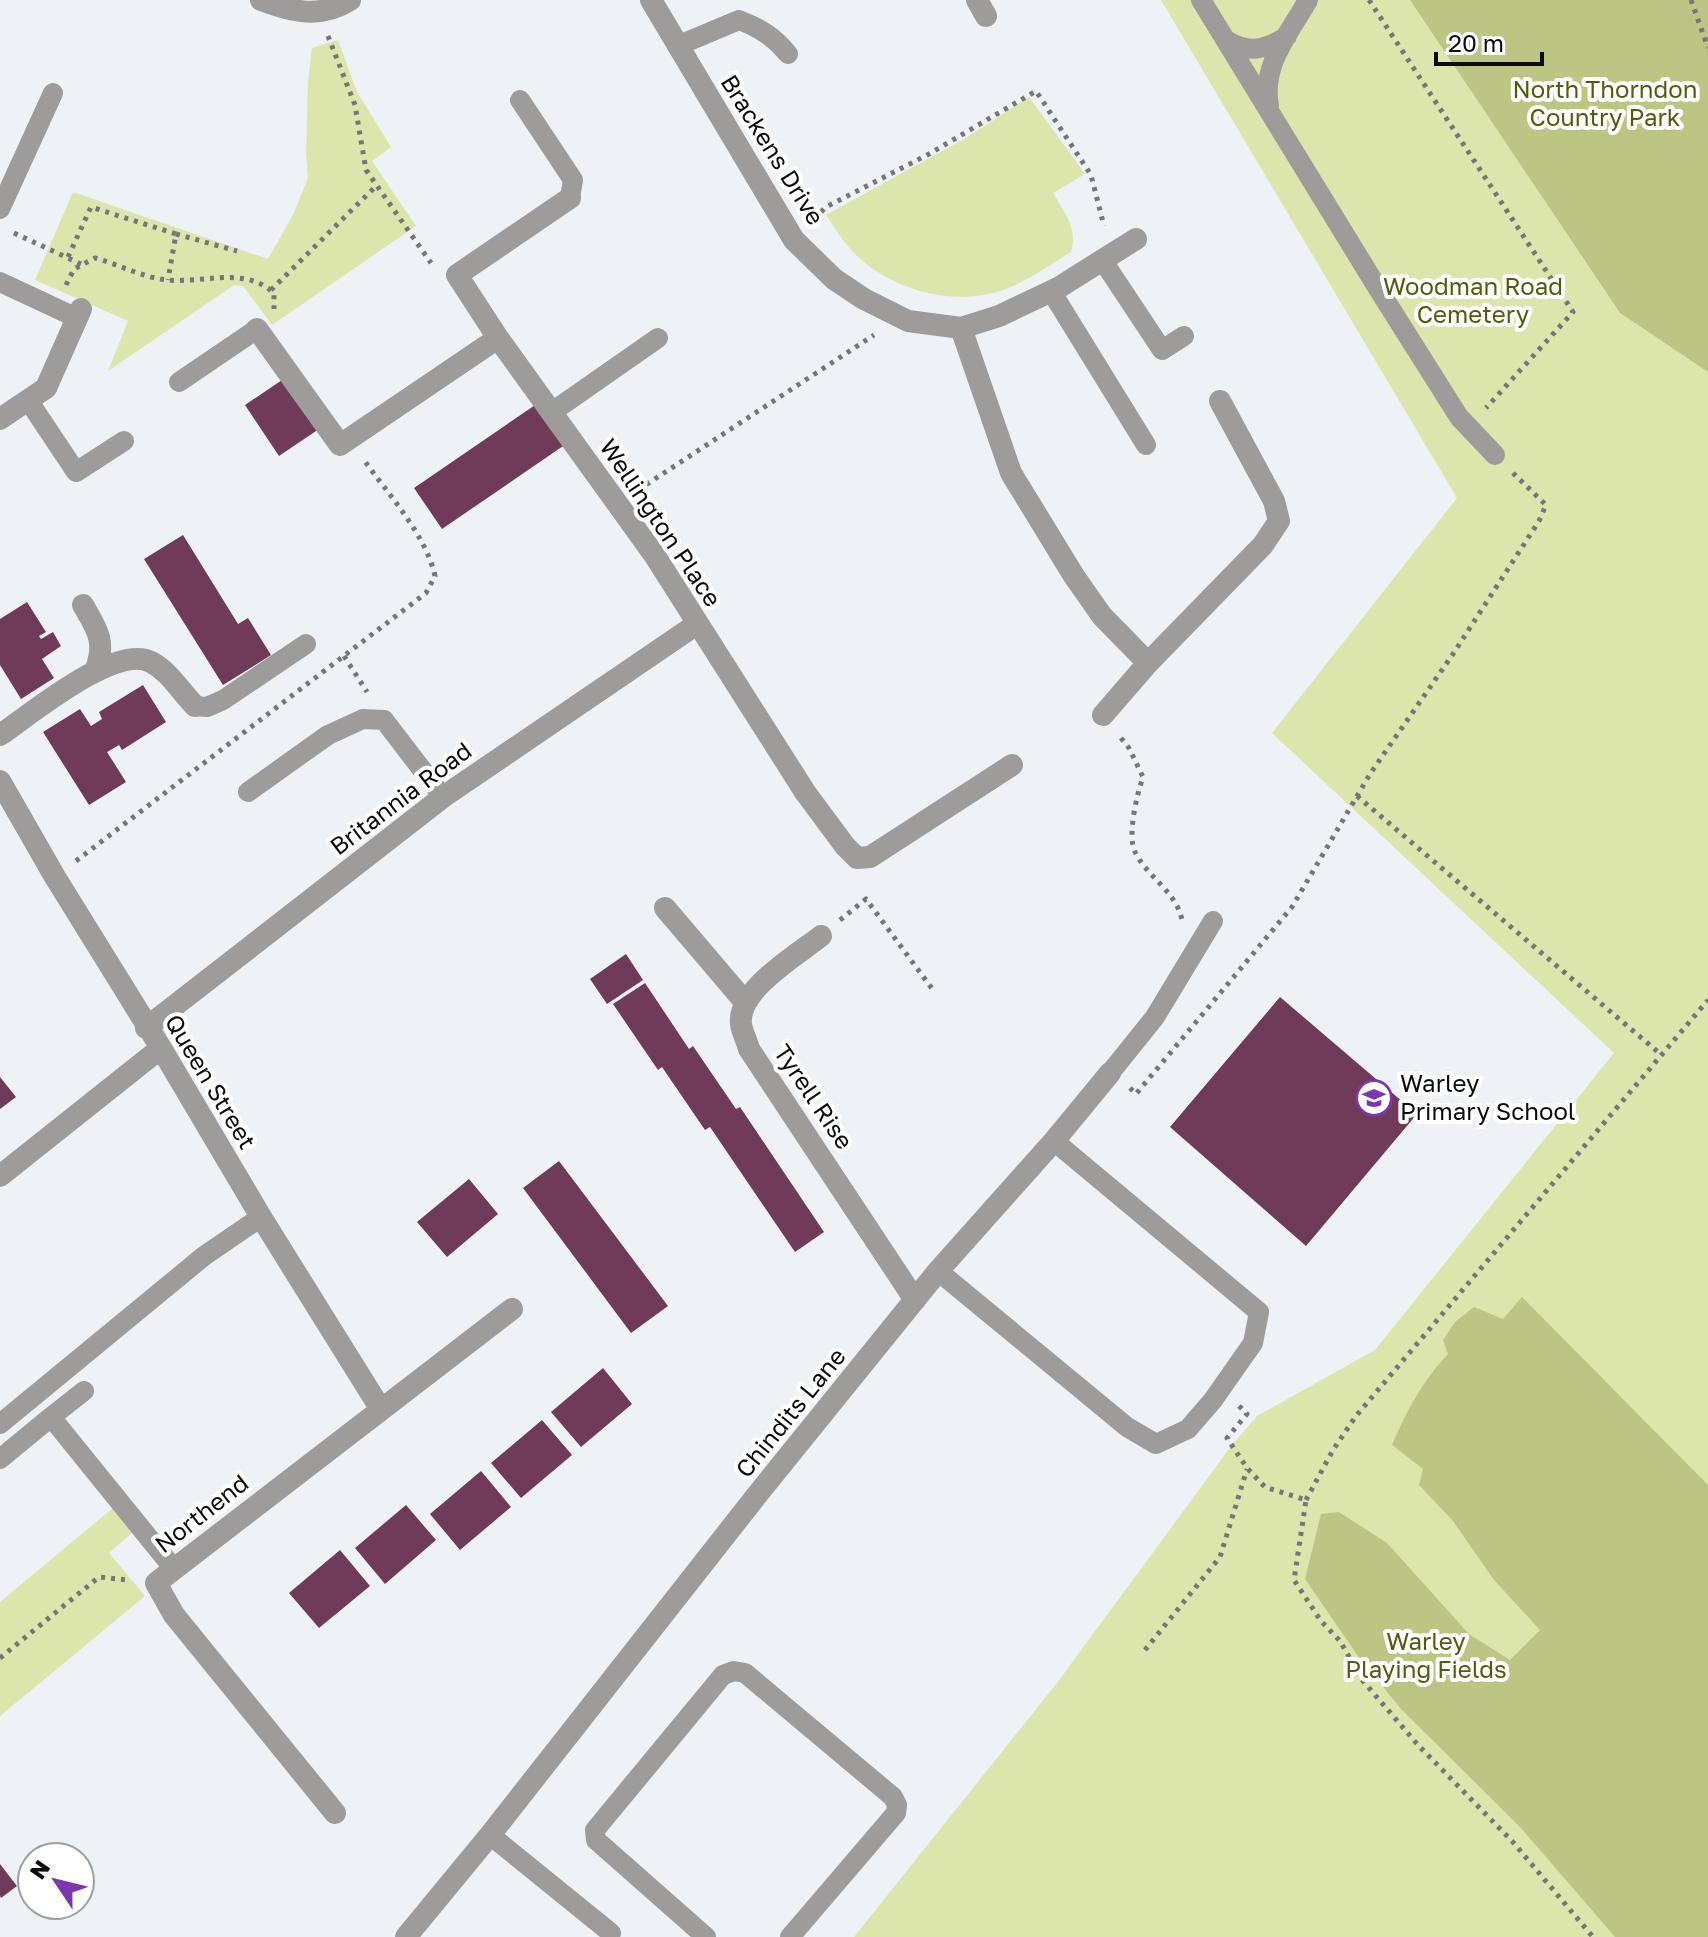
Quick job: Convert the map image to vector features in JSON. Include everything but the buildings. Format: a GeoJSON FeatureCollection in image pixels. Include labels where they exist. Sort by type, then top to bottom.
{"type":"FeatureCollection","features":[{"type":"Feature","properties":{"kind":"street"},"geometry":{"type":"LineString","coordinates":[[263,0],[303,13],[334,10],[350,0]]}},
{"type":"Feature","properties":{"kind":"street","name":"Brackens Drive"},"geometry":{"type":"LineString","coordinates":[[651,0],[794,240],[834,279],[864,299],[908,321],[961,328],[999,316],[1051,291],[1136,239]]}},
{"type":"Feature","properties":{"kind":"street"},"geometry":{"type":"LineString","coordinates":[[457,275],[570,198]]}},
{"type":"Feature","properties":{"kind":"street","name":"Wellington Place"},"geometry":{"type":"LineString","coordinates":[[457,275],[498,338],[655,556],[805,792],[857,858],[870,857],[1012,765]]}},
{"type":"Feature","properties":{"kind":"street"},"geometry":{"type":"LineString","coordinates":[[0,419],[46,388],[79,314]]}},
{"type":"Feature","properties":{"kind":"street"},"geometry":{"type":"LineString","coordinates":[[961,328],[1011,473],[1095,606],[1148,663]]}},
{"type":"Feature","properties":{"kind":"street"},"geometry":{"type":"LineString","coordinates":[[257,329],[340,445],[498,338]]}},
{"type":"Feature","properties":{"kind":"street"},"geometry":{"type":"LineString","coordinates":[[1103,715],[1148,663],[1263,545],[1279,521],[1274,501],[1220,401]]}},
{"type":"Feature","properties":{"kind":"street"},"geometry":{"type":"LineString","coordinates":[[83,605],[102,648],[96,669]]}},
{"type":"Feature","properties":{"kind":"street","name":"Britannia Road"},"geometry":{"type":"LineString","coordinates":[[146,1028],[443,797],[697,624]]}},
{"type":"Feature","properties":{"kind":"street"},"geometry":{"type":"LineString","coordinates":[[0,735],[96,669],[120,660],[148,660],[168,674],[195,706]]}},
{"type":"Feature","properties":{"kind":"street","name":"Queen Street"},"geometry":{"type":"LineString","coordinates":[[0,781],[146,1028],[380,1408]]}},
{"type":"Feature","properties":{"kind":"street"},"geometry":{"type":"LineString","coordinates":[[665,908],[745,1002],[770,975],[821,936]]}},
{"type":"Feature","properties":{"kind":"street","name":"Tyrell Rise"},"geometry":{"type":"LineString","coordinates":[[745,1002],[741,1023],[749,1049],[915,1300]]}},
{"type":"Feature","properties":{"kind":"street"},"geometry":{"type":"LineString","coordinates":[[0,1176],[161,1048]]}},
{"type":"Feature","properties":{"kind":"street","name":"Chindits Lane"},"geometry":{"type":"LineString","coordinates":[[406,1937],[938,1271],[1110,1073]]}},
{"type":"Feature","properties":{"kind":"street","name":"Northend"},"geometry":{"type":"LineString","coordinates":[[335,1813],[174,1615],[165,1576],[512,1309]]}},
{"type":"Feature","properties":{"kind":"lane"},"geometry":{"type":"LineString","coordinates":[[1201,0],[1459,417],[1495,455]]}},
{"type":"Feature","properties":{"kind":"lane"},"geometry":{"type":"LineString","coordinates":[[1270,114],[1266,91],[1271,63],[1308,0]]}},
{"type":"Feature","properties":{"kind":"lane"},"geometry":{"type":"LineString","coordinates":[[677,46],[739,20],[769,34],[788,54]]}},
{"type":"Feature","properties":{"kind":"lane"},"geometry":{"type":"LineString","coordinates":[[1225,39],[1249,51],[1271,47],[1287,36]]}},
{"type":"Feature","properties":{"kind":"lane"},"geometry":{"type":"LineString","coordinates":[[0,209],[53,93]]}},
{"type":"Feature","properties":{"kind":"lane"},"geometry":{"type":"LineString","coordinates":[[520,100],[573,180],[570,198]]}},
{"type":"Feature","properties":{"kind":"lane"},"geometry":{"type":"LineString","coordinates":[[1107,258],[1162,350],[1184,336]]}},
{"type":"Feature","properties":{"kind":"lane"},"geometry":{"type":"LineString","coordinates":[[0,282],[79,314]]}},
{"type":"Feature","properties":{"kind":"lane"},"geometry":{"type":"LineString","coordinates":[[1051,291],[1146,445]]}},
{"type":"Feature","properties":{"kind":"lane"},"geometry":{"type":"LineString","coordinates":[[179,382],[257,329]]}},
{"type":"Feature","properties":{"kind":"lane"},"geometry":{"type":"LineString","coordinates":[[552,412],[658,338]]}},
{"type":"Feature","properties":{"kind":"lane"},"geometry":{"type":"LineString","coordinates":[[28,400],[76,472],[124,441]]}},
{"type":"Feature","properties":{"kind":"lane"},"geometry":{"type":"LineString","coordinates":[[195,706],[207,707],[223,700],[306,644]]}},
{"type":"Feature","properties":{"kind":"lane"},"geometry":{"type":"LineString","coordinates":[[248,792],[328,735],[363,719],[384,720],[443,797]]}},
{"type":"Feature","properties":{"kind":"lane","name":"Chindits Lane"},"geometry":{"type":"LineString","coordinates":[[1110,1073],[1155,1017],[1213,921]]}},
{"type":"Feature","properties":{"kind":"lane"},"geometry":{"type":"LineString","coordinates":[[938,1271],[1127,1427],[1156,1444],[1188,1429],[1253,1343],[1259,1312],[1054,1141]]}},
{"type":"Feature","properties":{"kind":"lane"},"geometry":{"type":"LineString","coordinates":[[0,1424],[204,1256],[261,1217]]}},
{"type":"Feature","properties":{"kind":"lane"},"geometry":{"type":"LineString","coordinates":[[0,1459],[84,1391]]}},
{"type":"Feature","properties":{"kind":"lane"},"geometry":{"type":"LineString","coordinates":[[51,1417],[165,1576]]}},
{"type":"Feature","properties":{"kind":"lane"},"geometry":{"type":"LineString","coordinates":[[706,1937],[596,1840],[594,1834],[723,1675],[734,1671],[745,1673],[893,1797],[897,1805],[896,1813],[790,1937]]}},
{"type":"Feature","properties":{"kind":"lane"},"geometry":{"type":"LineString","coordinates":[[490,1835],[611,1933]]}},
{"type":"Feature","properties":{"kind":"path"},"geometry":{"type":"LineString","coordinates":[[1369,0],[1573,312],[1469,426]]}},
{"type":"Feature","properties":{"kind":"path"},"geometry":{"type":"LineString","coordinates":[[1691,0],[1708,48]]}},
{"type":"Feature","properties":{"kind":"path"},"geometry":{"type":"LineString","coordinates":[[320,11],[355,105],[366,170],[433,266],[457,275]]}},
{"type":"Feature","properties":{"kind":"path"},"geometry":{"type":"LineString","coordinates":[[794,240],[826,207],[929,154],[1036,91],[1091,175],[1107,258]]}},
{"type":"Feature","properties":{"kind":"path"},"geometry":{"type":"LineString","coordinates":[[271,290],[376,186]]}},
{"type":"Feature","properties":{"kind":"path"},"geometry":{"type":"LineString","coordinates":[[68,257],[91,207],[237,251]]}},
{"type":"Feature","properties":{"kind":"path"},"geometry":{"type":"LineString","coordinates":[[0,227],[82,264]]}},
{"type":"Feature","properties":{"kind":"path"},"geometry":{"type":"LineString","coordinates":[[168,280],[176,234]]}},
{"type":"Feature","properties":{"kind":"path"},"geometry":{"type":"LineString","coordinates":[[79,314],[66,286],[74,269],[95,258],[144,275],[178,282],[232,277],[245,279]]}},
{"type":"Feature","properties":{"kind":"path"},"geometry":{"type":"LineString","coordinates":[[617,503],[902,317]]}},
{"type":"Feature","properties":{"kind":"path"},"geometry":{"type":"LineString","coordinates":[[1110,1073],[1136,1094],[1292,907],[1357,796],[1539,521],[1546,505],[1495,455]]}},
{"type":"Feature","properties":{"kind":"path"},"geometry":{"type":"LineString","coordinates":[[1103,715],[1129,748],[1143,777],[1134,808],[1134,851],[1178,905],[1189,959]]}},
{"type":"Feature","properties":{"kind":"path"},"geometry":{"type":"LineString","coordinates":[[1357,796],[1658,1052]]}},
{"type":"Feature","properties":{"kind":"path"},"geometry":{"type":"LineString","coordinates":[[821,936],[866,899],[933,990]]}},
{"type":"Feature","properties":{"kind":"path"},"geometry":{"type":"LineString","coordinates":[[1593,1937],[1512,1841],[1418,1745],[1363,1681],[1340,1641],[1321,1621],[1294,1580],[1306,1500],[1356,1416],[1708,1000]]}},
{"type":"Feature","properties":{"kind":"path"},"geometry":{"type":"LineString","coordinates":[[1221,1389],[1247,1414],[1227,1438],[1247,1468],[1265,1487],[1306,1500]]}},
{"type":"Feature","properties":{"kind":"path"},"geometry":{"type":"LineString","coordinates":[[1145,1650],[1220,1557],[1247,1468]]}},
{"type":"Feature","properties":{"kind":"path"},"geometry":{"type":"LineString","coordinates":[[0,1658],[99,1577],[165,1576]]}},
{"type":"Feature","properties":{"kind":"green space","name":"Warley Playing Fields"},"geometry":{"type":"Polygon","coordinates":[[[1161,0],[1410,0],[1620,313],[1708,372],[1708,1937],[854,1937],[1057,1683],[1232,1445],[1257,1416],[1375,1350],[1614,1053],[1272,733],[1457,498],[1161,0]]]}},
{"type":"Feature","properties":{"kind":"green space","name":"North Thorndon Country Park"},"geometry":{"type":"Polygon","coordinates":[[[1410,0],[1708,0],[1708,372],[1620,313],[1410,0]]]}},
{"type":"Feature","properties":{"kind":"green space"},"geometry":{"type":"Polygon","coordinates":[[[338,40],[357,92],[391,147],[372,161],[416,226],[272,325],[243,286],[234,285],[108,371],[128,321],[35,280],[73,192],[268,259],[293,215],[308,178],[308,82],[312,48],[338,40]]]}},
{"type":"Feature","properties":{"kind":"green space"},"geometry":{"type":"Polygon","coordinates":[[[1029,97],[1085,174],[1053,193],[1072,228],[1071,252],[1006,289],[964,297],[920,291],[899,284],[862,260],[844,242],[826,215],[966,138],[1029,97]]]}},
{"type":"Feature","properties":{"kind":"green space"},"geometry":{"type":"Polygon","coordinates":[[[1522,1297],[1708,1485],[1708,1937],[1615,1937],[1521,1828],[1401,1709],[1358,1656],[1305,1579],[1321,1514],[1339,1512],[1387,1543],[1469,1634],[1510,1660],[1540,1630],[1494,1580],[1453,1521],[1419,1485],[1423,1469],[1392,1445],[1416,1397],[1448,1354],[1443,1340],[1455,1322],[1474,1307],[1503,1319],[1522,1297]]]}},
{"type":"Feature","properties":{"kind":"green space"},"geometry":{"type":"Polygon","coordinates":[[[113,1508],[133,1532],[109,1553],[145,1596],[0,1716],[0,1602],[113,1508]]]}},
{"type":"Feature","properties":{"kind":"place","name":"Warley Primary School"},"geometry":{"type":"Point","coordinates":[1374,1098]}},
{"type":"Feature","properties":{"kind":"park label","name":"Woodman Road Cemetery"},"geometry":{"type":"Point","coordinates":[1473,301]}}]}
